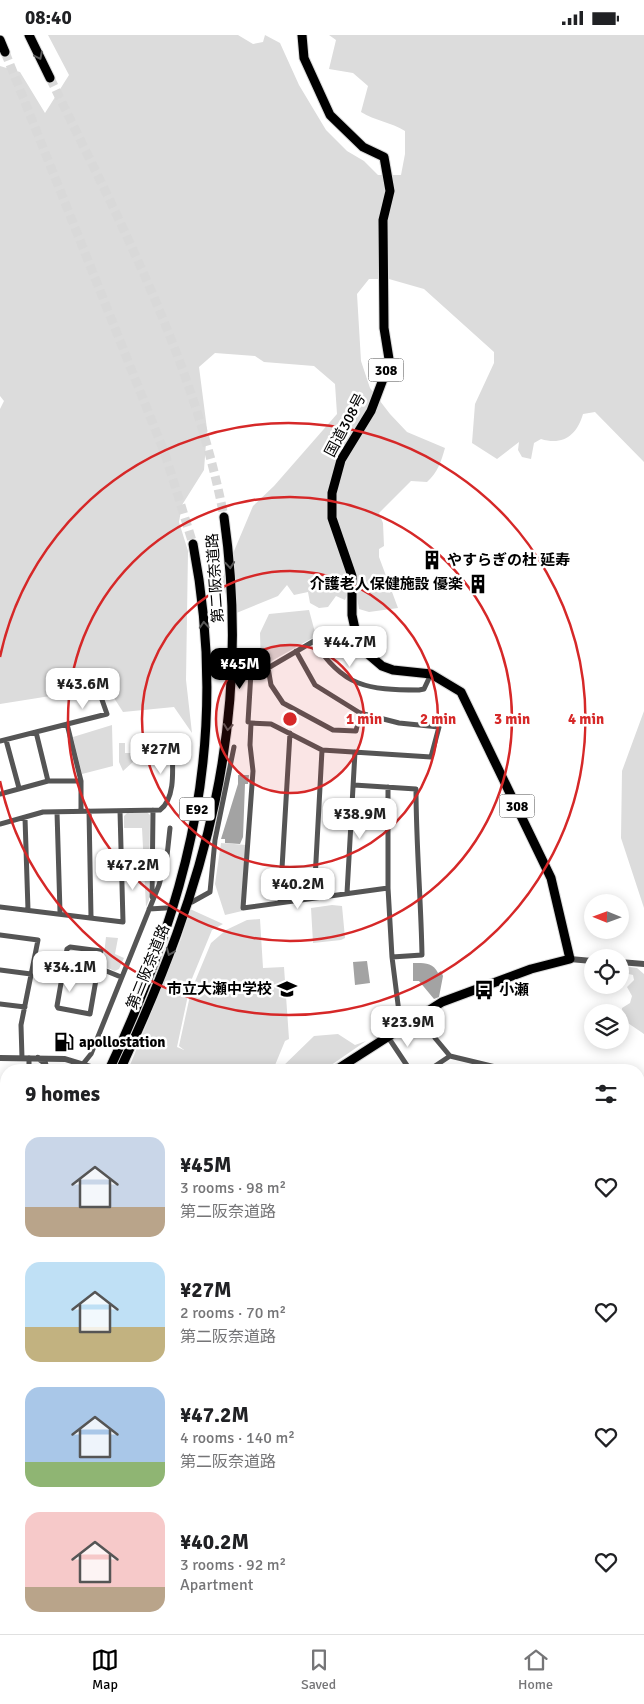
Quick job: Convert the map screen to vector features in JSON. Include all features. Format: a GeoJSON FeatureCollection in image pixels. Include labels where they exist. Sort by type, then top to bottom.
{"type":"FeatureCollection","features":[{"type":"Feature","properties":{"kind":"highway"},"geometry":{"type":"LineString","coordinates":[[29,35],[50,78]]}},
{"type":"Feature","properties":{"kind":"highway","name":"国道308号"},"geometry":{"type":"LineString","coordinates":[[302,35],[304,58],[326,109],[335,121],[357,142],[384,157],[390,191],[383,220],[384,328],[390,359],[371,411],[339,465],[332,493],[332,518],[351,569],[352,615],[357,635],[364,649],[378,663],[393,670],[431,674],[461,692],[551,878],[570,959]]}},
{"type":"Feature","properties":{"kind":"highway"},"geometry":{"type":"LineString","coordinates":[[0,40],[4,52]]}},
{"type":"Feature","properties":{"kind":"highway","name":"第二阪奈道路"},"geometry":{"type":"LineString","coordinates":[[123,1064],[173,946],[195,883],[219,785],[229,722],[233,644],[232,595],[224,517]]}},
{"type":"Feature","properties":{"kind":"highway","name":"第二阪奈道路"},"geometry":{"type":"LineString","coordinates":[[112,1064],[163,941],[179,893],[198,807],[204,763],[207,672],[203,613],[192,544]]}},
{"type":"Feature","properties":{"kind":"highway"},"geometry":{"type":"LineString","coordinates":[[353,1064],[401,1028],[464,992],[531,969],[570,959]]}},
{"type":"Feature","properties":{"kind":"street"},"geometry":{"type":"LineString","coordinates":[[388,888],[243,908],[252,780],[251,723],[248,722],[251,673],[255,669],[268,667],[314,641],[326,660],[339,672],[367,686],[419,690],[424,689],[431,674]]}},
{"type":"Feature","properties":{"kind":"street"},"geometry":{"type":"LineString","coordinates":[[251,723],[271,724],[322,750],[431,757],[439,727],[399,723],[360,713],[315,685],[296,651]]}},
{"type":"Feature","properties":{"kind":"street"},"geometry":{"type":"LineString","coordinates":[[268,667],[271,685],[282,703],[333,730],[356,731],[360,713]]}},
{"type":"Feature","properties":{"kind":"street"},"geometry":{"type":"LineString","coordinates":[[0,741],[107,714],[101,697]]}},
{"type":"Feature","properties":{"kind":"street"},"geometry":{"type":"LineString","coordinates":[[67,724],[81,781],[81,811]]}},
{"type":"Feature","properties":{"kind":"street"},"geometry":{"type":"LineString","coordinates":[[36,732],[48,781]]}},
{"type":"Feature","properties":{"kind":"street"},"geometry":{"type":"LineString","coordinates":[[280,903],[290,733]]}},
{"type":"Feature","properties":{"kind":"street"},"geometry":{"type":"LineString","coordinates":[[6,740],[19,788]]}},
{"type":"Feature","properties":{"kind":"street"},"geometry":{"type":"LineString","coordinates":[[0,823],[43,812],[153,811],[165,806],[168,799],[172,745]]}},
{"type":"Feature","properties":{"kind":"street"},"geometry":{"type":"LineString","coordinates":[[192,903],[210,892],[215,840],[234,747]]}},
{"type":"Feature","properties":{"kind":"street"},"geometry":{"type":"LineString","coordinates":[[314,898],[322,750]]}},
{"type":"Feature","properties":{"kind":"street"},"geometry":{"type":"LineString","coordinates":[[347,893],[355,752]]}},
{"type":"Feature","properties":{"kind":"street"},"geometry":{"type":"LineString","coordinates":[[0,793],[48,781],[81,781]]}},
{"type":"Feature","properties":{"kind":"street"},"geometry":{"type":"LineString","coordinates":[[354,785],[416,789],[416,836],[421,888],[422,955],[392,957]]}},
{"type":"Feature","properties":{"kind":"street"},"geometry":{"type":"LineString","coordinates":[[388,787],[388,888],[392,957],[401,1028]]}},
{"type":"Feature","properties":{"kind":"street"},"geometry":{"type":"LineString","coordinates":[[89,811],[91,917]]}},
{"type":"Feature","properties":{"kind":"street"},"geometry":{"type":"LineString","coordinates":[[0,907],[123,922],[120,811]]}},
{"type":"Feature","properties":{"kind":"street"},"geometry":{"type":"LineString","coordinates":[[152,902],[153,811]]}},
{"type":"Feature","properties":{"kind":"street"},"geometry":{"type":"LineString","coordinates":[[57,812],[60,913]]}},
{"type":"Feature","properties":{"kind":"street"},"geometry":{"type":"LineString","coordinates":[[25,818],[28,910]]}},
{"type":"Feature","properties":{"kind":"street"},"geometry":{"type":"LineString","coordinates":[[0,1058],[65,1059],[83,1064],[91,1054],[152,902],[167,856],[170,828]]}},
{"type":"Feature","properties":{"kind":"street"},"geometry":{"type":"LineString","coordinates":[[149,909],[166,908]]}},
{"type":"Feature","properties":{"kind":"street"},"geometry":{"type":"LineString","coordinates":[[0,935],[38,940],[21,1025],[27,1064]]}},
{"type":"Feature","properties":{"kind":"street"},"geometry":{"type":"LineString","coordinates":[[70,947],[101,951],[99,968],[90,1014],[58,1008],[67,949],[70,947]]}},
{"type":"Feature","properties":{"kind":"street"},"geometry":{"type":"LineString","coordinates":[[570,959],[584,960]]}},
{"type":"Feature","properties":{"kind":"street"},"geometry":{"type":"LineString","coordinates":[[629,964],[643,965]]}},
{"type":"Feature","properties":{"kind":"street"},"geometry":{"type":"LineString","coordinates":[[99,968],[121,977]]}},
{"type":"Feature","properties":{"kind":"street"},"geometry":{"type":"LineString","coordinates":[[0,970],[31,974]]}},
{"type":"Feature","properties":{"kind":"street"},"geometry":{"type":"LineString","coordinates":[[0,1004],[25,1007]]}},
{"type":"Feature","properties":{"kind":"street"},"geometry":{"type":"LineString","coordinates":[[432,1009],[435,1038],[450,1056],[483,1064]]}},
{"type":"Feature","properties":{"kind":"street"},"geometry":{"type":"LineString","coordinates":[[388,1037],[406,1064]]}},
{"type":"Feature","properties":{"kind":"street"},"geometry":{"type":"LineString","coordinates":[[438,1064],[450,1056]]}},
{"type":"Feature","properties":{"kind":"street"},"geometry":{"type":"LineString","coordinates":[[38,1058],[45,1064]]}},
{"type":"Feature","properties":{"kind":"shaded area"},"geometry":{"type":"Polygon","coordinates":[[[48,35],[238,35],[253,44],[263,42],[265,35],[280,43],[299,85],[326,130],[347,151],[364,161],[378,175],[401,175],[405,154],[405,131],[361,112],[368,86],[353,73],[329,69],[336,40],[329,35],[644,35],[644,462],[595,412],[583,414],[577,428],[568,437],[556,441],[541,439],[534,443],[531,459],[522,457],[518,450],[519,442],[497,459],[472,443],[475,404],[494,363],[494,352],[424,289],[389,279],[369,279],[357,294],[361,361],[370,388],[407,432],[445,448],[439,467],[427,482],[411,481],[379,513],[383,523],[384,546],[379,549],[379,557],[398,608],[369,612],[359,609],[354,580],[345,600],[336,596],[328,607],[319,608],[310,603],[308,592],[294,595],[287,585],[278,596],[234,614],[221,582],[253,506],[274,486],[337,414],[335,384],[314,366],[264,362],[255,356],[215,353],[199,367],[207,429],[204,470],[182,505],[179,522],[188,551],[186,680],[192,733],[174,707],[123,712],[107,687],[0,704],[0,409],[4,401],[0,396],[0,66],[20,72],[45,113],[69,75],[48,35]]]}},
{"type":"Feature","properties":{"kind":"shaded area"},"geometry":{"type":"Polygon","coordinates":[[[309,610],[316,636],[261,667],[260,633],[269,614],[309,610]]]}},
{"type":"Feature","properties":{"kind":"shaded area"},"geometry":{"type":"Polygon","coordinates":[[[644,711],[644,908],[621,838],[622,771],[644,711]]]}},
{"type":"Feature","properties":{"kind":"shaded area"},"geometry":{"type":"Polygon","coordinates":[[[112,725],[113,766],[82,774],[73,737],[112,725]]]}},
{"type":"Feature","properties":{"kind":"shaded area"},"geometry":{"type":"Polygon","coordinates":[[[119,743],[125,743],[125,753],[134,753],[133,762],[123,771],[119,762],[119,743]]]}},
{"type":"Feature","properties":{"kind":"shaded area"},"geometry":{"type":"Polygon","coordinates":[[[238,775],[249,775],[248,784],[245,784],[243,837],[240,844],[225,843],[225,839],[221,839],[238,784],[238,775]]]}},
{"type":"Feature","properties":{"kind":"shaded area"},"geometry":{"type":"Polygon","coordinates":[[[147,812],[150,815],[149,900],[146,907],[142,828],[124,828],[124,816],[127,813],[147,812]]]}},
{"type":"Feature","properties":{"kind":"shaded area"},"geometry":{"type":"Polygon","coordinates":[[[221,843],[246,845],[242,911],[225,915],[215,884],[221,843]]]}},
{"type":"Feature","properties":{"kind":"shaded area"},"geometry":{"type":"Polygon","coordinates":[[[332,905],[342,906],[345,938],[313,943],[311,908],[332,905]]]}},
{"type":"Feature","properties":{"kind":"shaded area"},"geometry":{"type":"Polygon","coordinates":[[[190,909],[223,924],[212,930],[191,981],[177,1047],[184,1050],[179,1046],[191,991],[211,943],[226,930],[247,920],[260,919],[263,968],[284,967],[289,1039],[285,1041],[275,1064],[130,1064],[181,939],[190,909]]]}},
{"type":"Feature","properties":{"kind":"shaded area"},"geometry":{"type":"Polygon","coordinates":[[[106,937],[118,938],[115,954],[124,958],[119,969],[115,971],[105,967],[103,963],[106,937]]]}},
{"type":"Feature","properties":{"kind":"shaded area"},"geometry":{"type":"Polygon","coordinates":[[[367,961],[370,983],[355,985],[353,962],[367,961]]]}},
{"type":"Feature","properties":{"kind":"shaded area"},"geometry":{"type":"Polygon","coordinates":[[[413,963],[427,964],[436,969],[438,973],[441,971],[443,976],[439,997],[434,999],[419,981],[413,981],[413,963]]]}},
{"type":"Feature","properties":{"kind":"shaded area"},"geometry":{"type":"Polygon","coordinates":[[[629,967],[637,968],[644,974],[644,1034],[629,1024],[628,1004],[632,996],[629,985],[634,980],[633,975],[629,974],[629,967]]]}},
{"type":"Feature","properties":{"kind":"shaded area"},"geometry":{"type":"Polygon","coordinates":[[[338,1034],[355,1045],[366,1041],[333,1064],[285,1064],[314,1036],[338,1034]]]}},
{"type":"Feature","properties":{"kind":"tunnel"},"geometry":{"type":"LineString","coordinates":[[5,52],[165,454],[193,544]]}},
{"type":"Feature","properties":{"kind":"tunnel"},"geometry":{"type":"LineString","coordinates":[[50,78],[152,292],[174,347],[194,402],[211,459],[224,517]]}},
{"type":"Feature","properties":{"kind":"place","name":"やすらぎの杜 延寿"},"geometry":{"type":"Point","coordinates":[432,560]}},
{"type":"Feature","properties":{"kind":"place","name":"介護老人保健施設 優楽"},"geometry":{"type":"Point","coordinates":[478,584]}},
{"type":"Feature","properties":{"kind":"place","name":"市立大瀬中学校"},"geometry":{"type":"Point","coordinates":[287,989]}},
{"type":"Feature","properties":{"kind":"place","name":"小瀬"},"geometry":{"type":"Point","coordinates":[484,990]}},
{"type":"Feature","properties":{"kind":"place","name":"apollostation"},"geometry":{"type":"Point","coordinates":[64,1042]}}]}
